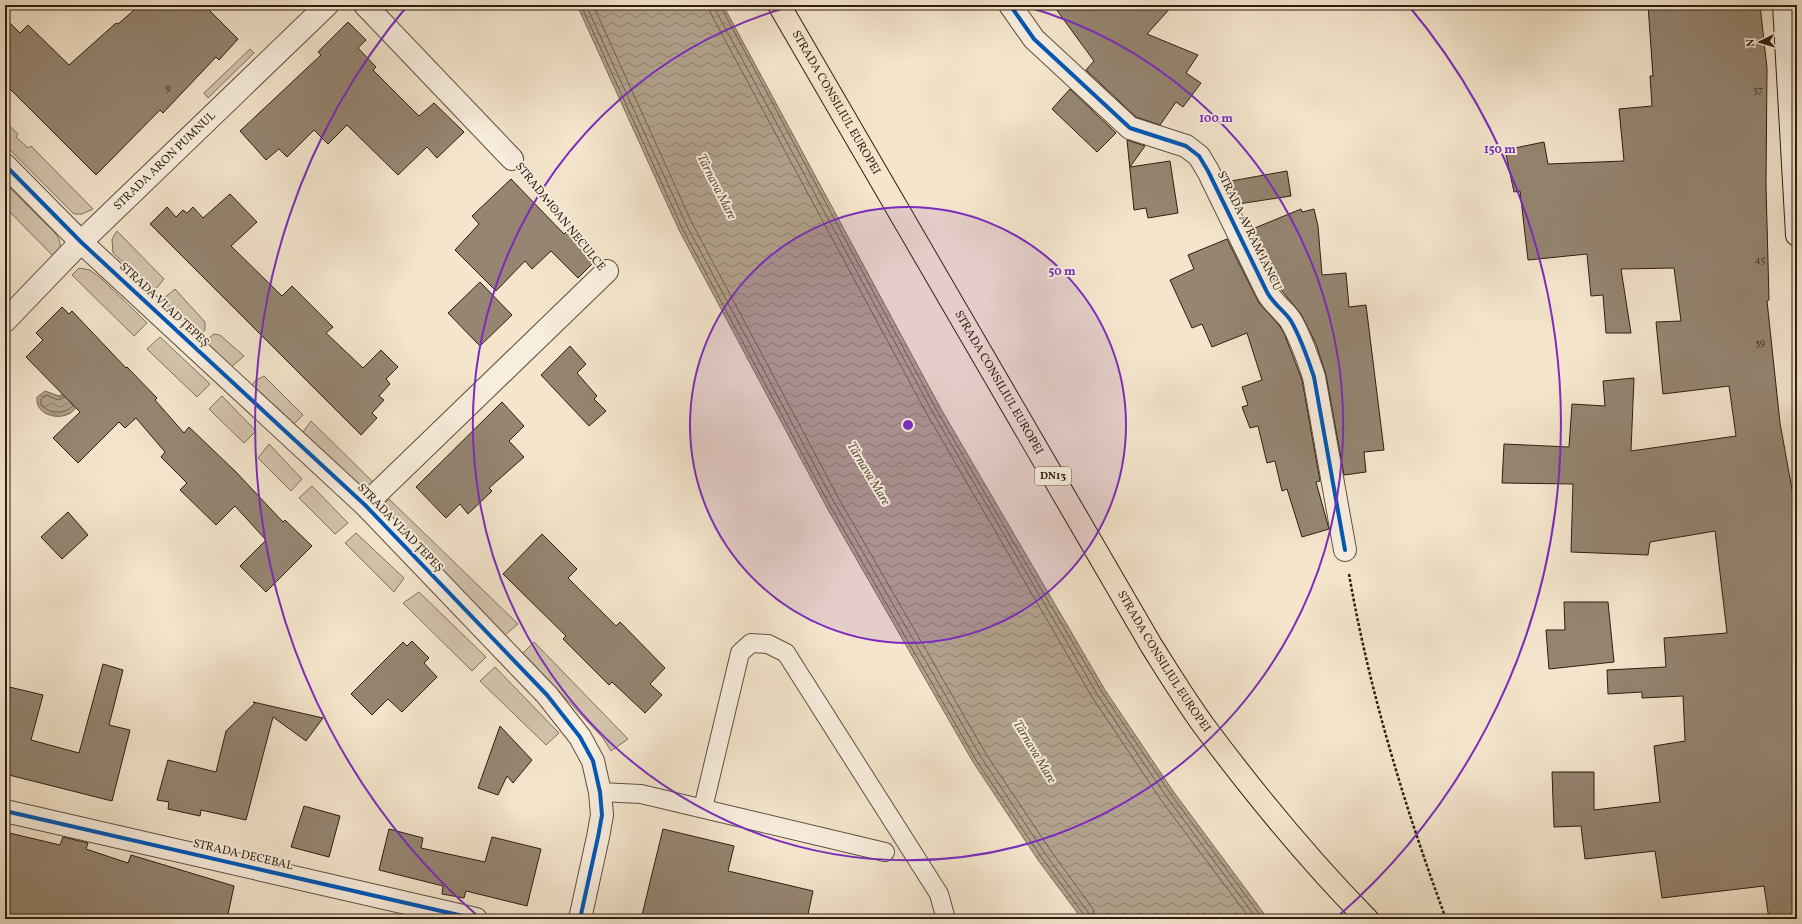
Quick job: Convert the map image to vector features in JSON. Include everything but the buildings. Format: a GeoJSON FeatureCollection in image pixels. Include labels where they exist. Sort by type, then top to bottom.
{"type":"FeatureCollection","features":[{"type":"Feature","properties":{"kind":"highway","name":"STRADA CONSILIUL EUROPEI"},"geometry":{"type":"LineString","coordinates":[[779,5],[1151,645],[1203,725],[1253,790],[1301,847],[1367,919]]}},
{"type":"Feature","properties":{"kind":"street","name":"STRADA ARON PUMNUL"},"geometry":{"type":"LineString","coordinates":[[5,321],[81,242],[327,5]]}},
{"type":"Feature","properties":{"kind":"street","name":"STRADA IOAN NECULCE"},"geometry":{"type":"LineString","coordinates":[[366,5],[512,159]]}},
{"type":"Feature","properties":{"kind":"street","name":"STRADA AVRAM IANCU"},"geometry":{"type":"LineString","coordinates":[[1010,5],[1034,39],[1130,128],[1186,146],[1199,156],[1208,171],[1272,301],[1291,321],[1314,377],[1345,550]]}},
{"type":"Feature","properties":{"kind":"street"},"geometry":{"type":"LineString","coordinates":[[1784,5],[1797,235]]}},
{"type":"Feature","properties":{"kind":"street","name":"STRADA VLAD ȚEPEȘ"},"geometry":{"type":"LineString","coordinates":[[5,165],[81,242],[365,506],[547,695],[580,737],[593,761],[600,792],[602,815],[580,919]]}},
{"type":"Feature","properties":{"kind":"street","name":"STRADA IOAN NECULCE"},"geometry":{"type":"LineString","coordinates":[[365,506],[607,271]]}},
{"type":"Feature","properties":{"kind":"street","name":"STRADA DECEBAL"},"geometry":{"type":"LineString","coordinates":[[5,811],[476,919]]}},
{"type":"Feature","properties":{"kind":"lane"},"geometry":{"type":"LineString","coordinates":[[703,808],[740,653],[751,643],[768,644],[786,654],[939,894],[946,919]]}},
{"type":"Feature","properties":{"kind":"lane"},"geometry":{"type":"LineString","coordinates":[[600,792],[641,794],[885,852]]}},
{"type":"Feature","properties":{"kind":"path"},"geometry":{"type":"LineString","coordinates":[[1345,550],[1357,618],[1386,735],[1428,870],[1446,919]]}},
{"type":"Feature","properties":{"kind":"shaded area"},"geometry":{"type":"Polygon","coordinates":[[[250,49],[254,53],[208,98],[204,93],[250,49]]]}},
{"type":"Feature","properties":{"kind":"shaded area"},"geometry":{"type":"Polygon","coordinates":[[[5,122],[18,134],[16,137],[28,148],[31,146],[93,209],[82,214],[74,214],[5,145],[5,122]]]}},
{"type":"Feature","properties":{"kind":"shaded area"},"geometry":{"type":"Polygon","coordinates":[[[5,183],[55,233],[59,239],[61,249],[53,256],[5,207],[5,183]]]}},
{"type":"Feature","properties":{"kind":"shaded area"},"geometry":{"type":"Polygon","coordinates":[[[117,231],[164,279],[154,291],[113,253],[112,239],[117,231]]]}},
{"type":"Feature","properties":{"kind":"shaded area"},"geometry":{"type":"Polygon","coordinates":[[[79,268],[90,270],[102,279],[147,323],[134,336],[72,275],[79,268]]]}},
{"type":"Feature","properties":{"kind":"shaded area"},"geometry":{"type":"Polygon","coordinates":[[[175,289],[205,322],[205,330],[200,334],[197,334],[163,299],[175,289]]]}},
{"type":"Feature","properties":{"kind":"shaded area"},"geometry":{"type":"Polygon","coordinates":[[[214,334],[220,335],[244,356],[230,368],[207,344],[209,338],[214,334]]]}},
{"type":"Feature","properties":{"kind":"shaded area"},"geometry":{"type":"Polygon","coordinates":[[[160,337],[210,384],[197,397],[147,349],[160,337]]]}},
{"type":"Feature","properties":{"kind":"shaded area"},"geometry":{"type":"Polygon","coordinates":[[[264,376],[303,415],[291,427],[250,388],[255,381],[264,376]]]}},
{"type":"Feature","properties":{"kind":"shaded area"},"geometry":{"type":"Polygon","coordinates":[[[222,396],[256,431],[244,443],[209,409],[222,396]]]}},
{"type":"Feature","properties":{"kind":"shaded area"},"geometry":{"type":"Polygon","coordinates":[[[311,421],[376,485],[363,495],[300,436],[311,421]]]}},
{"type":"Feature","properties":{"kind":"shaded area"},"geometry":{"type":"Polygon","coordinates":[[[269,444],[302,479],[291,491],[258,458],[269,444]]]}},
{"type":"Feature","properties":{"kind":"shaded area"},"geometry":{"type":"Polygon","coordinates":[[[312,486],[348,523],[335,534],[299,498],[312,486]]]}},
{"type":"Feature","properties":{"kind":"shaded area"},"geometry":{"type":"Polygon","coordinates":[[[389,499],[518,624],[505,635],[382,516],[380,508],[389,499]]]}},
{"type":"Feature","properties":{"kind":"shaded area"},"geometry":{"type":"Polygon","coordinates":[[[356,533],[404,578],[394,592],[345,543],[356,533]]]}},
{"type":"Feature","properties":{"kind":"shaded area"},"geometry":{"type":"Polygon","coordinates":[[[419,592],[486,657],[472,671],[403,603],[419,592]]]}},
{"type":"Feature","properties":{"kind":"shaded area"},"geometry":{"type":"Polygon","coordinates":[[[534,642],[628,739],[611,751],[603,738],[523,653],[534,642]]]}},
{"type":"Feature","properties":{"kind":"shaded area"},"geometry":{"type":"Polygon","coordinates":[[[495,667],[559,733],[546,745],[480,681],[495,667]]]}},
{"type":"Feature","properties":{"kind":"water","name":"Târnava Mare"},"geometry":{"type":"Polygon","coordinates":[[[577,5],[723,5],[941,409],[1105,690],[1173,791],[1268,919],[1082,919],[1038,860],[973,762],[826,506],[679,230],[577,5]]]}},
{"type":"Feature","properties":{"kind":"water"},"geometry":{"type":"Polygon","coordinates":[[[45,391],[59,396],[66,392],[78,403],[74,410],[69,414],[54,416],[47,414],[41,410],[37,397],[45,391]]]}},
{"type":"Feature","properties":{"kind":"cycle path"},"geometry":{"type":"LineString","coordinates":[[1010,5],[1034,39],[1130,128],[1186,146],[1199,156],[1208,171],[1267,292],[1272,300],[1291,321],[1307,356],[1314,377],[1345,550]]}},
{"type":"Feature","properties":{"kind":"cycle path"},"geometry":{"type":"LineString","coordinates":[[5,165],[81,242],[365,505],[547,695],[580,737],[593,761],[600,792],[602,815],[580,919]]}},
{"type":"Feature","properties":{"kind":"cycle path"},"geometry":{"type":"LineString","coordinates":[[5,811],[476,919]]}}]}
